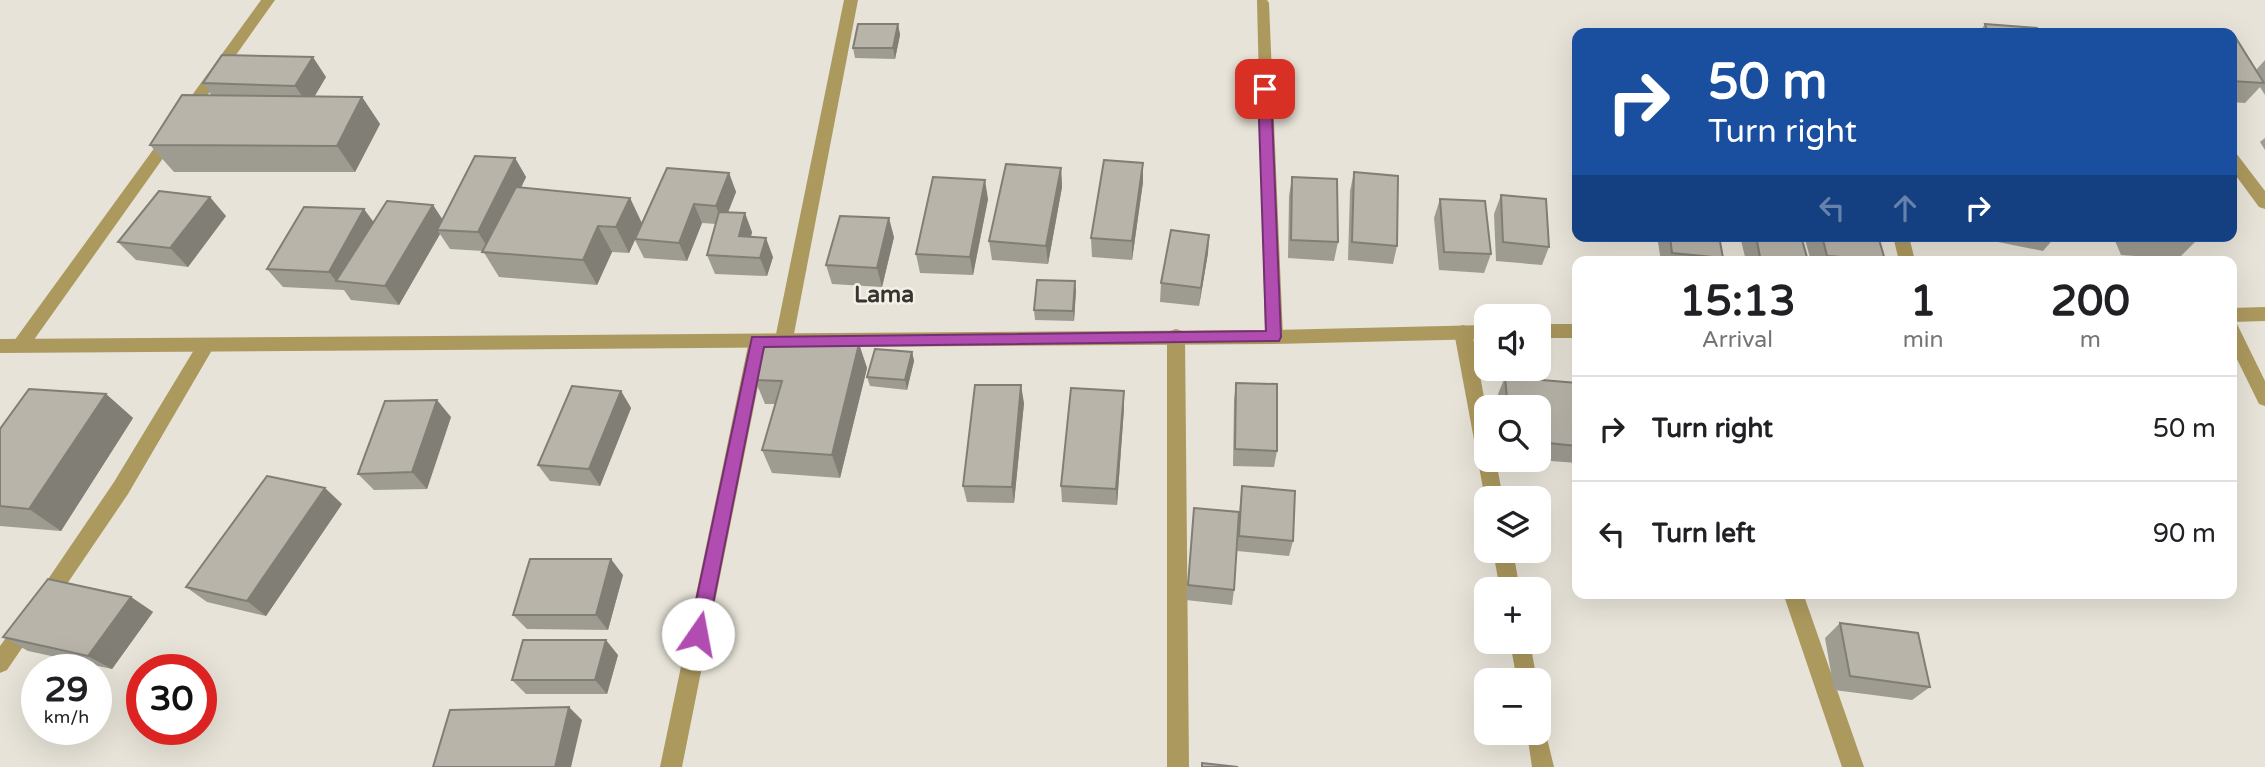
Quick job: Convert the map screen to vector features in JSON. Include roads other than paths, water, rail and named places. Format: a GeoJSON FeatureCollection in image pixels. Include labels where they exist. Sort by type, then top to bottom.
{"type":"FeatureCollection","features":[{"type":"Feature","properties":{"kind":"street"},"geometry":{"type":"LineString","coordinates":[[20,346],[268,0]]}},
{"type":"Feature","properties":{"kind":"street"},"geometry":{"type":"LineString","coordinates":[[784,339],[851,0]]}},
{"type":"Feature","properties":{"kind":"street"},"geometry":{"type":"LineString","coordinates":[[1262,3],[1274,337]]}},
{"type":"Feature","properties":{"kind":"street"},"geometry":{"type":"LineString","coordinates":[[2237,165],[2265,203]]}},
{"type":"Feature","properties":{"kind":"street"},"geometry":{"type":"LineString","coordinates":[[2237,315],[2265,314]]}},
{"type":"Feature","properties":{"kind":"street"},"geometry":{"type":"LineString","coordinates":[[1551,331],[1572,331]]}},
{"type":"Feature","properties":{"kind":"street"},"geometry":{"type":"LineString","coordinates":[[1463,332],[1474,395]]}},
{"type":"Feature","properties":{"kind":"street"},"geometry":{"type":"LineString","coordinates":[[0,346],[1274,337],[1474,332]]}},
{"type":"Feature","properties":{"kind":"street"},"geometry":{"type":"LineString","coordinates":[[1176,336],[1178,767]]}},
{"type":"Feature","properties":{"kind":"street"},"geometry":{"type":"LineString","coordinates":[[671,767],[758,341]]}},
{"type":"Feature","properties":{"kind":"street"},"geometry":{"type":"LineString","coordinates":[[2237,342],[2265,399]]}},
{"type":"Feature","properties":{"kind":"street"},"geometry":{"type":"LineString","coordinates":[[0,663],[121,488],[206,345]]}},
{"type":"Feature","properties":{"kind":"street"},"geometry":{"type":"LineString","coordinates":[[1795,599],[1853,767]]}},
{"type":"Feature","properties":{"kind":"street"},"geometry":{"type":"LineString","coordinates":[[1539,745],[1543,767]]}},
{"type":"Feature","properties":{"kind":"district","name":"Lama"},"geometry":{"type":"Point","coordinates":[884,295]}}]}
